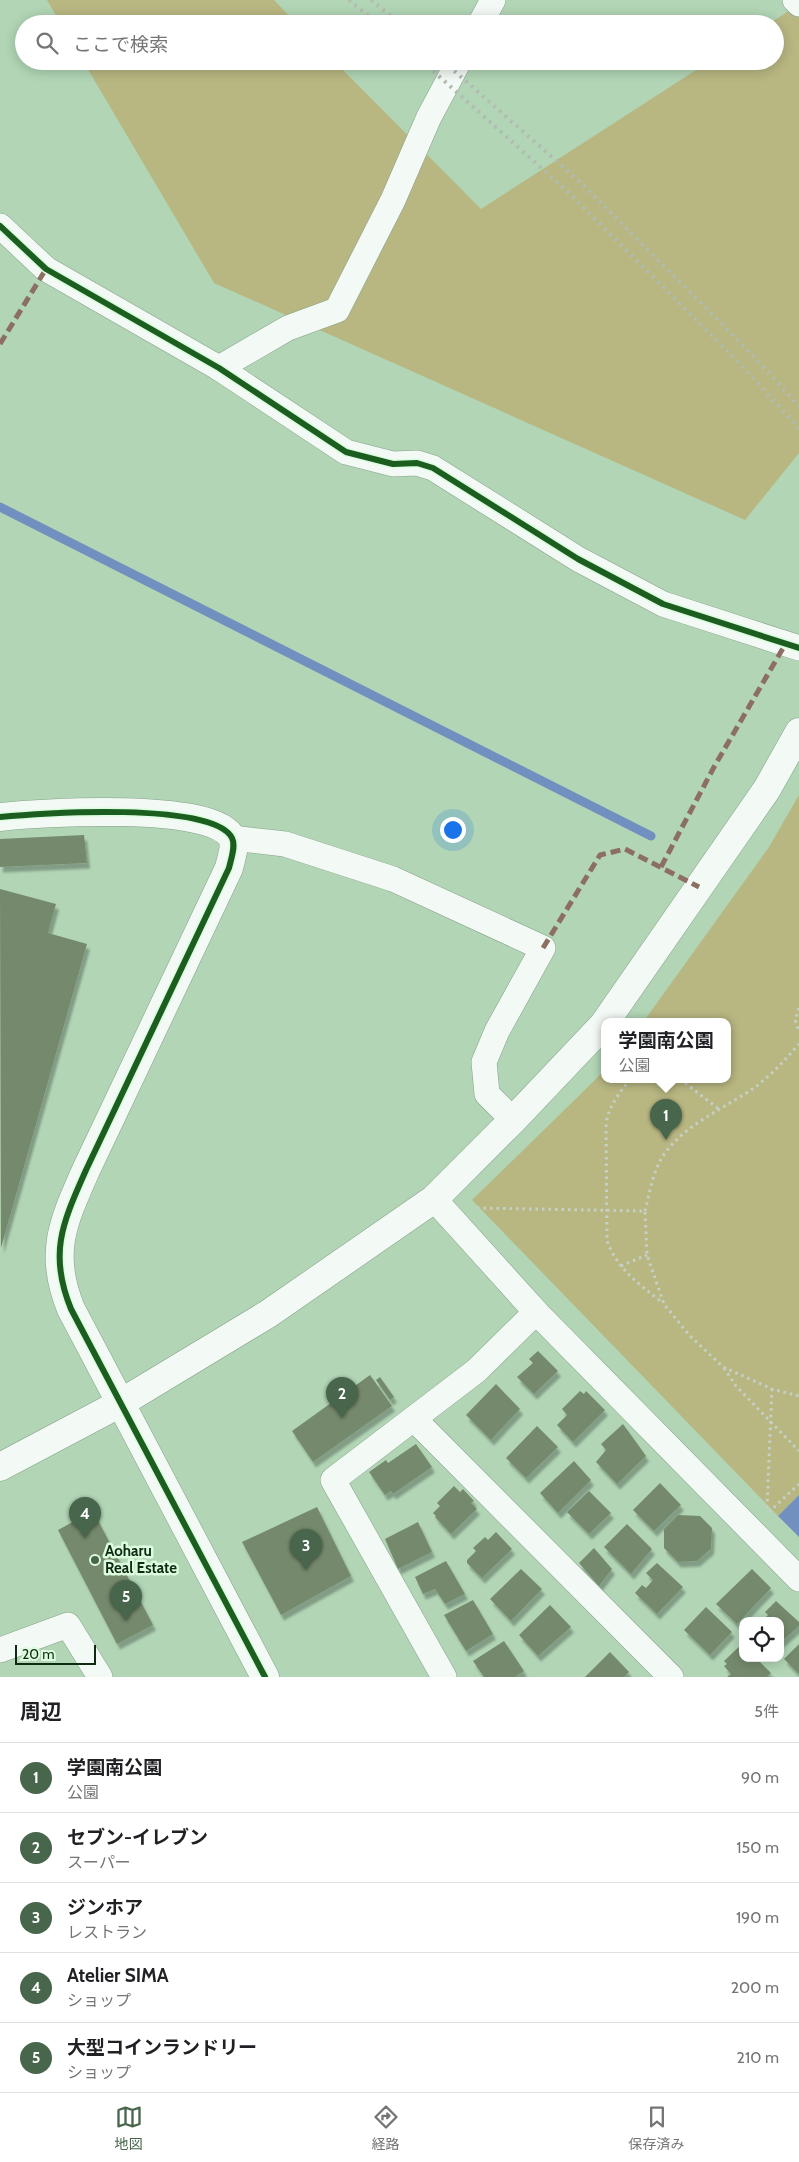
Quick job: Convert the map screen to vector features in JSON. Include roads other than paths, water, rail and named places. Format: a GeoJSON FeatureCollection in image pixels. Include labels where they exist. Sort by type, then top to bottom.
{"type":"FeatureCollection","features":[{"type":"Feature","properties":{"kind":"street"},"geometry":{"type":"LineString","coordinates":[[484,15],[492,0]]}},
{"type":"Feature","properties":{"kind":"street"},"geometry":{"type":"LineString","coordinates":[[795,0],[799,4]]}},
{"type":"Feature","properties":{"kind":"street"},"geometry":{"type":"LineString","coordinates":[[219,368],[288,328],[337,310],[393,200],[429,117],[454,70]]}},
{"type":"Feature","properties":{"kind":"street"},"geometry":{"type":"LineString","coordinates":[[0,226],[46,269],[219,368],[346,452],[393,464],[417,463],[433,468],[578,559],[663,604],[799,648]]}},
{"type":"Feature","properties":{"kind":"street"},"geometry":{"type":"LineString","coordinates":[[609,1018],[767,789],[799,732]]}},
{"type":"Feature","properties":{"kind":"street"},"geometry":{"type":"LineString","coordinates":[[0,817],[44,812],[152,814],[214,823],[224,829],[232,838],[233,848],[229,868],[86,1170],[71,1205],[59,1242],[62,1287],[71,1310],[265,1677]]}},
{"type":"Feature","properties":{"kind":"street"},"geometry":{"type":"LineString","coordinates":[[232,838],[284,844],[393,879],[543,948],[497,1031],[484,1062],[487,1094],[513,1120]]}},
{"type":"Feature","properties":{"kind":"street"},"geometry":{"type":"LineString","coordinates":[[0,1467],[119,1404],[442,1209],[513,1120],[601,1027]]}},
{"type":"Feature","properties":{"kind":"street"},"geometry":{"type":"LineString","coordinates":[[442,1209],[536,1312],[799,1579]]}},
{"type":"Feature","properties":{"kind":"street"},"geometry":{"type":"LineString","coordinates":[[444,1677],[333,1480],[476,1371],[536,1312]]}},
{"type":"Feature","properties":{"kind":"street"},"geometry":{"type":"LineString","coordinates":[[414,1419],[671,1677]]}},
{"type":"Feature","properties":{"kind":"street"},"geometry":{"type":"LineString","coordinates":[[0,1650],[68,1625],[100,1677]]}},
{"type":"Feature","properties":{"kind":"water"},"geometry":{"type":"Polygon","coordinates":[[[799,1495],[799,1537],[778,1516],[799,1495]]]}},
{"type":"Feature","properties":{"kind":"waterway"},"geometry":{"type":"LineString","coordinates":[[0,507],[651,836]]}},
{"type":"Feature","properties":{"kind":"railway"},"geometry":{"type":"LineString","coordinates":[[349,0],[367,15]]}},
{"type":"Feature","properties":{"kind":"railway"},"geometry":{"type":"LineString","coordinates":[[371,0],[390,15]]}},
{"type":"Feature","properties":{"kind":"railway"},"geometry":{"type":"LineString","coordinates":[[432,70],[568,192],[739,363],[799,428]]}},
{"type":"Feature","properties":{"kind":"railway"},"geometry":{"type":"LineString","coordinates":[[453,70],[578,180],[751,354],[799,406]]}},
{"type":"Feature","properties":{"kind":"place","name":"学園南公園"},"geometry":{"type":"Point","coordinates":[666,1140]}},
{"type":"Feature","properties":{"kind":"place","name":"セブン-イレブン"},"geometry":{"type":"Point","coordinates":[342,1418]}},
{"type":"Feature","properties":{"kind":"place","name":"Atelier SIMA"},"geometry":{"type":"Point","coordinates":[85,1538]}},
{"type":"Feature","properties":{"kind":"place","name":"Aoharu Real Estate"},"geometry":{"type":"Point","coordinates":[95,1560]}},
{"type":"Feature","properties":{"kind":"place","name":"ジンホア"},"geometry":{"type":"Point","coordinates":[306,1570]}},
{"type":"Feature","properties":{"kind":"place","name":"大型コインランドリー"},"geometry":{"type":"Point","coordinates":[126,1621]}}]}
